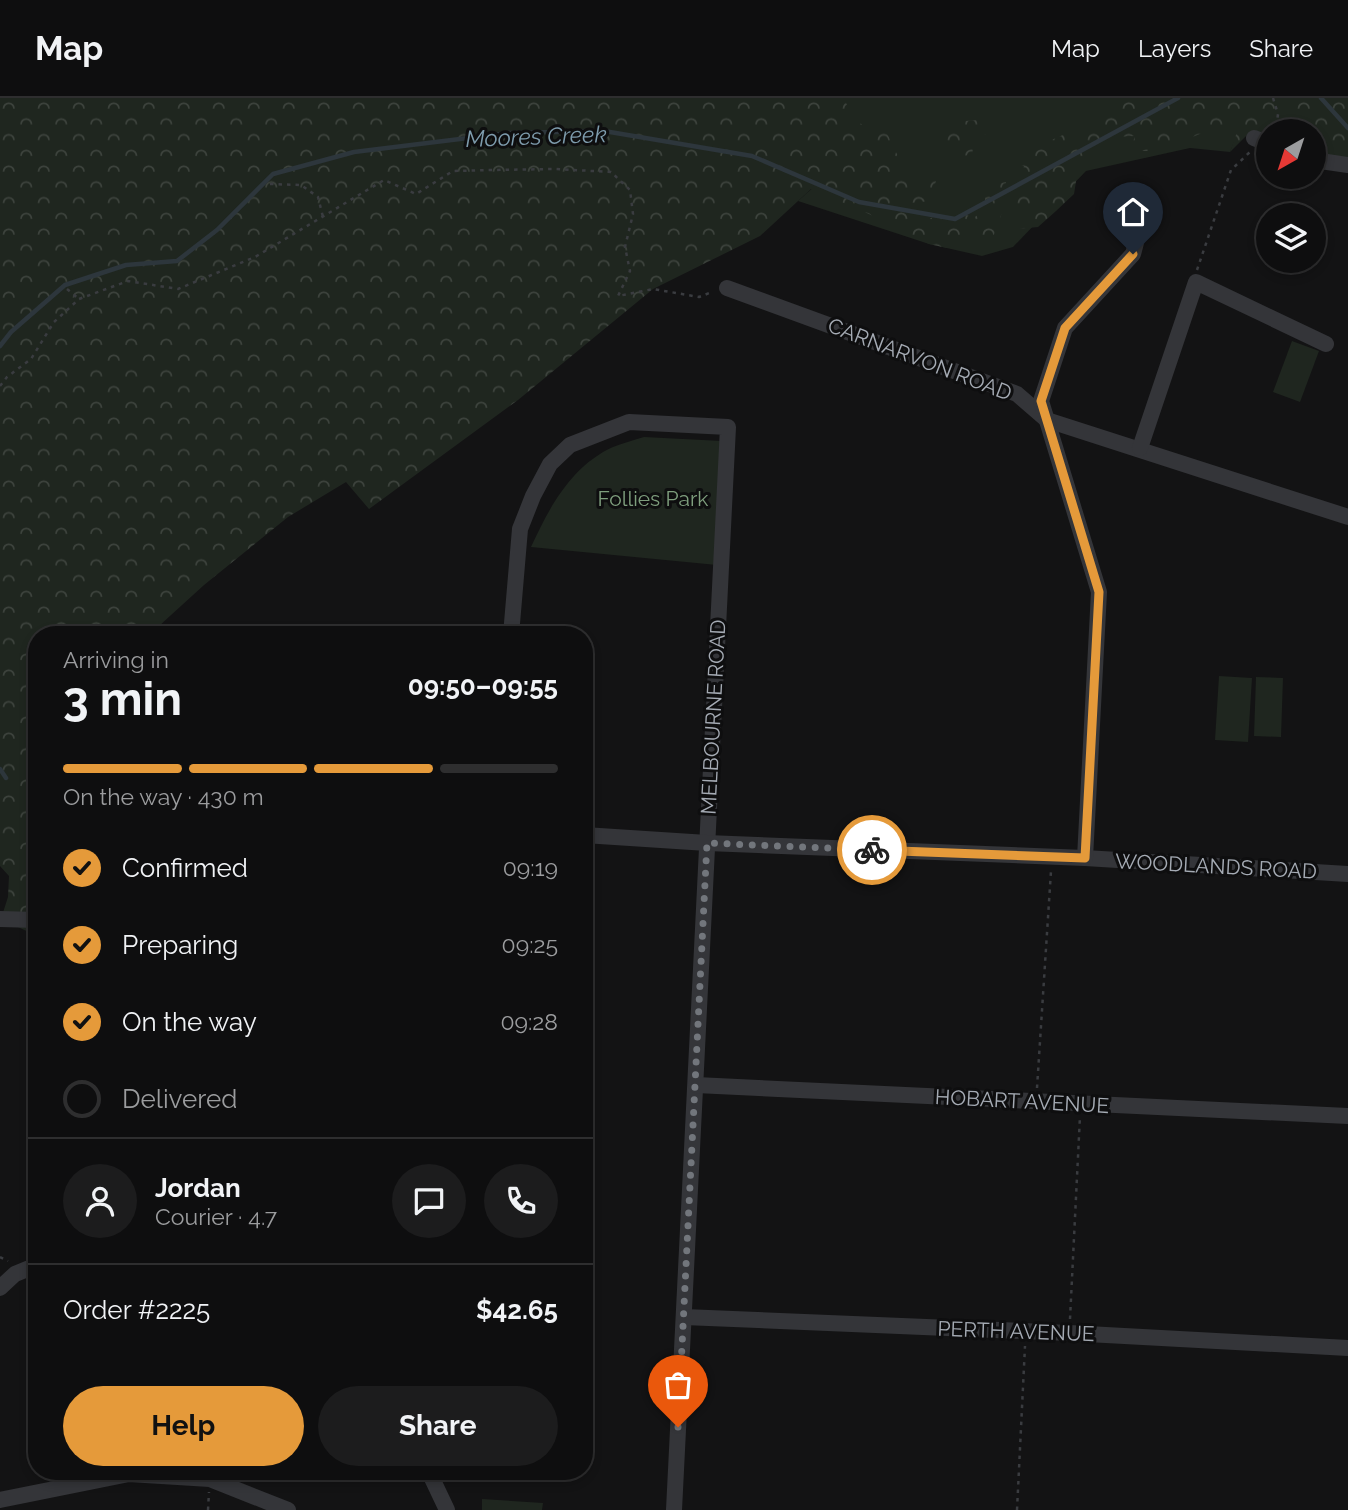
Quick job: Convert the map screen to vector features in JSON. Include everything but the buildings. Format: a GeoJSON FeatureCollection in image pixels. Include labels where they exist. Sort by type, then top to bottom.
{"type":"FeatureCollection","features":[{"type":"Feature","properties":{"kind":"street"},"geometry":{"type":"LineString","coordinates":[[1326,162],[1348,165]]}},
{"type":"Feature","properties":{"kind":"street"},"geometry":{"type":"LineString","coordinates":[[1085,858],[1099,592],[1041,401],[1065,328],[1133,254],[1137,239]]}},
{"type":"Feature","properties":{"kind":"street"},"geometry":{"type":"LineString","coordinates":[[1140,448],[1196,282],[1326,344]]}},
{"type":"Feature","properties":{"kind":"street","name":"CARNARVON ROAD"},"geometry":{"type":"LineString","coordinates":[[727,288],[1017,394],[1047,420],[1348,517]]}},
{"type":"Feature","properties":{"kind":"street","name":"MELBOURNE ROAD"},"geometry":{"type":"LineString","coordinates":[[512,626],[520,529],[533,496],[551,464],[570,445],[629,422],[727,427],[674,1510]]}},
{"type":"Feature","properties":{"kind":"street","name":"WOODLANDS ROAD"},"geometry":{"type":"LineString","coordinates":[[593,836],[707,843],[1085,858],[1348,874]]}},
{"type":"Feature","properties":{"kind":"street"},"geometry":{"type":"LineString","coordinates":[[0,919],[28,920]]}},
{"type":"Feature","properties":{"kind":"street","name":"HOBART AVENUE"},"geometry":{"type":"LineString","coordinates":[[696,1084],[1348,1116]]}},
{"type":"Feature","properties":{"kind":"street"},"geometry":{"type":"LineString","coordinates":[[0,1288],[15,1274],[28,1269]]}},
{"type":"Feature","properties":{"kind":"street","name":"PERTH AVENUE"},"geometry":{"type":"LineString","coordinates":[[684,1317],[1348,1348]]}},
{"type":"Feature","properties":{"kind":"street"},"geometry":{"type":"LineString","coordinates":[[0,1500],[103,1480]]}},
{"type":"Feature","properties":{"kind":"street"},"geometry":{"type":"LineString","coordinates":[[213,1480],[288,1510]]}},
{"type":"Feature","properties":{"kind":"street"},"geometry":{"type":"LineString","coordinates":[[433,1480],[447,1510]]}},
{"type":"Feature","properties":{"kind":"path"},"geometry":{"type":"LineString","coordinates":[[1273,98],[1279,114],[1276,119]]}},
{"type":"Feature","properties":{"kind":"path"},"geometry":{"type":"LineString","coordinates":[[1194,276],[1231,170],[1256,147]]}},
{"type":"Feature","properties":{"kind":"path"},"geometry":{"type":"LineString","coordinates":[[0,386],[7,377],[31,359],[54,322],[79,299],[128,281],[178,289],[255,257],[384,180],[416,194],[453,171],[556,169],[611,172],[631,190],[633,214],[625,247],[630,271],[618,296],[653,289],[699,296],[727,288]]}},
{"type":"Feature","properties":{"kind":"path"},"geometry":{"type":"LineString","coordinates":[[270,184],[300,185],[318,197],[323,217]]}},
{"type":"Feature","properties":{"kind":"path"},"geometry":{"type":"LineString","coordinates":[[67,289],[79,299]]}},
{"type":"Feature","properties":{"kind":"path"},"geometry":{"type":"LineString","coordinates":[[1036,1102],[1052,858]]}},
{"type":"Feature","properties":{"kind":"path"},"geometry":{"type":"LineString","coordinates":[[1069,1333],[1080,1103]]}},
{"type":"Feature","properties":{"kind":"path"},"geometry":{"type":"LineString","coordinates":[[1017,1510],[1026,1331]]}},
{"type":"Feature","properties":{"kind":"green space"},"geometry":{"type":"Polygon","coordinates":[[[0,98],[843,98],[858,123],[886,131],[904,169],[936,181],[930,201],[911,203],[910,216],[924,220],[952,212],[975,217],[985,209],[985,186],[1006,182],[1004,207],[992,240],[979,242],[966,235],[947,248],[929,244],[811,189],[760,236],[653,289],[518,400],[369,509],[346,482],[288,517],[204,585],[159,626],[28,626],[28,932],[1,919],[8,897],[9,876],[0,866],[0,98]]]}},
{"type":"Feature","properties":{"kind":"green space"},"geometry":{"type":"Polygon","coordinates":[[[833,98],[1252,98],[1230,152],[1190,148],[1086,171],[1013,247],[982,256],[929,244],[798,201],[855,150],[833,98]]]}},
{"type":"Feature","properties":{"kind":"green space"},"geometry":{"type":"Polygon","coordinates":[[[1112,98],[1348,98],[1348,159],[1326,154],[1326,119],[1256,119],[1256,136],[1248,134],[1230,152],[1237,132],[1207,131],[1178,143],[1157,141],[1147,151],[1130,151],[1135,136],[1114,137],[1100,145],[1099,159],[1078,169],[1074,194],[1038,227],[1017,229],[1010,207],[1024,166],[1000,163],[1065,134],[1089,127],[1112,98]]]}},
{"type":"Feature","properties":{"kind":"green space"},"geometry":{"type":"Polygon","coordinates":[[[979,120],[986,134],[974,141],[972,155],[960,156],[944,137],[951,122],[979,120]]]}},
{"type":"Feature","properties":{"kind":"green space"},"geometry":{"type":"Polygon","coordinates":[[[1292,341],[1319,351],[1300,402],[1273,392],[1292,341]]]}},
{"type":"Feature","properties":{"kind":"green space","name":"Follies Park"},"geometry":{"type":"Polygon","coordinates":[[[644,437],[722,441],[717,565],[531,547],[563,489],[585,465],[613,447],[644,437]]]}},
{"type":"Feature","properties":{"kind":"green space"},"geometry":{"type":"Polygon","coordinates":[[[1219,676],[1252,678],[1248,742],[1215,740],[1219,676]]]}},
{"type":"Feature","properties":{"kind":"green space"},"geometry":{"type":"Polygon","coordinates":[[[1256,677],[1283,678],[1281,737],[1254,736],[1256,677]]]}},
{"type":"Feature","properties":{"kind":"green space"},"geometry":{"type":"Polygon","coordinates":[[[482,1499],[543,1503],[542,1510],[482,1510],[482,1499]]]}},
{"type":"Feature","properties":{"kind":"waterway","name":"Moores Creek"},"geometry":{"type":"LineString","coordinates":[[0,346],[11,332],[65,285],[126,265],[177,261],[217,230],[273,174],[354,152],[509,133],[604,131],[752,156],[859,202],[955,219],[1178,98]]}},
{"type":"Feature","properties":{"kind":"waterway","name":"Moores Creek"},"geometry":{"type":"LineString","coordinates":[[1321,98],[1348,128]]}},
{"type":"Feature","properties":{"kind":"waterway"},"geometry":{"type":"LineString","coordinates":[[0,769],[6,778]]}},
{"type":"Feature","properties":{"kind":"way so far"},"geometry":{"type":"LineString","coordinates":[[678,1427],[707,843],[872,850]]}},
{"type":"Feature","properties":{"kind":"route"},"geometry":{"type":"LineString","coordinates":[[872,850],[1085,858],[1099,592],[1041,401],[1065,328],[1133,254]]}}]}
